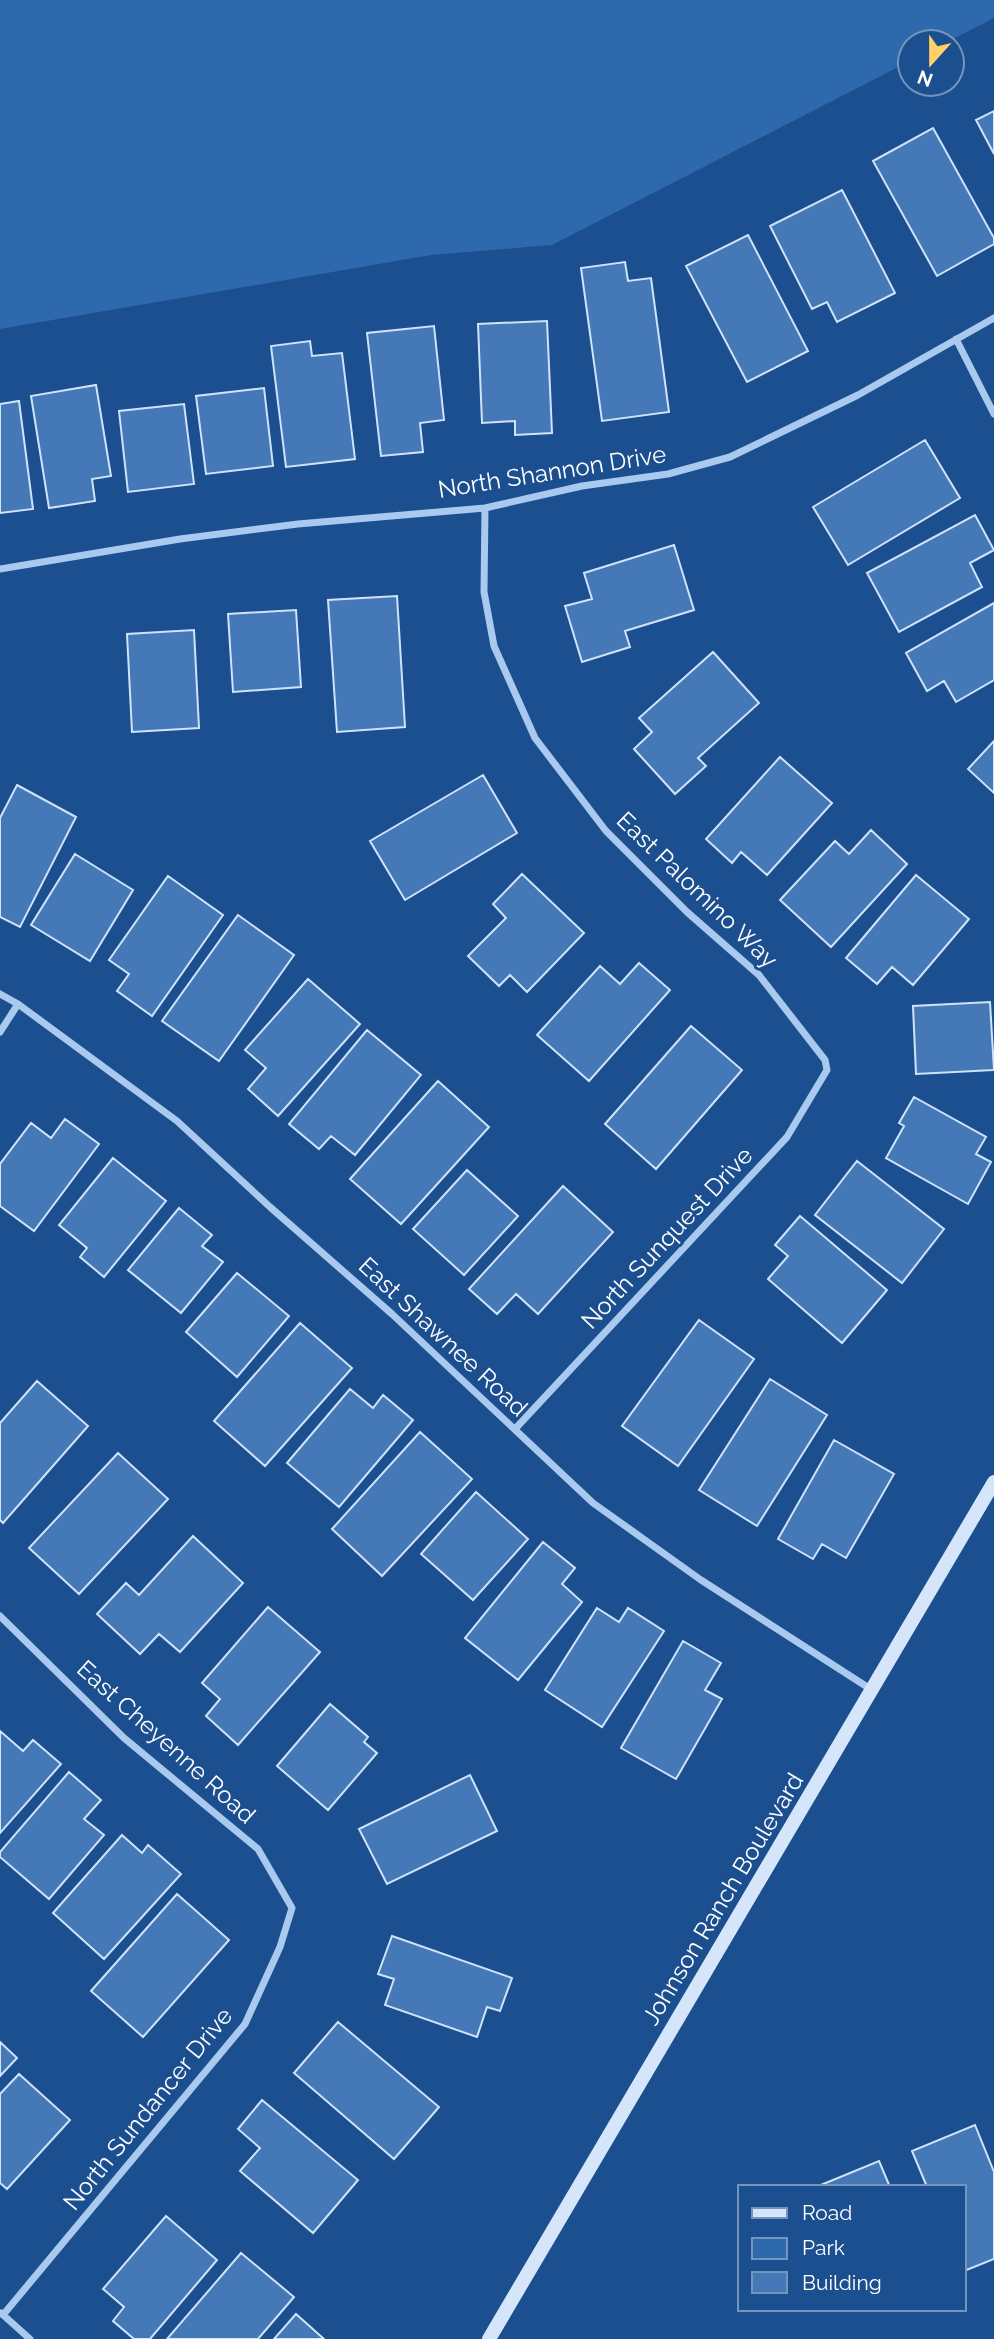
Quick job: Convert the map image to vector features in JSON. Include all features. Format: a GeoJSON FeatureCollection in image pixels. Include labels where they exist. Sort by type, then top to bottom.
{"type":"FeatureCollection","features":[{"type":"Feature","properties":{"kind":"street","name":"North Shannon Drive"},"geometry":{"type":"LineString","coordinates":[[0,569],[180,539],[298,524],[485,508],[582,486],[668,474],[730,457],[858,395],[994,318]]}},
{"type":"Feature","properties":{"kind":"street"},"geometry":{"type":"LineString","coordinates":[[956,339],[994,414]]}},
{"type":"Feature","properties":{"kind":"street","name":"East Palomino Way"},"geometry":{"type":"LineString","coordinates":[[485,508],[484,592],[494,646],[535,738],[606,831],[687,912],[759,975],[825,1060]]}},
{"type":"Feature","properties":{"kind":"street","name":"East Shawnee Road"},"geometry":{"type":"LineString","coordinates":[[0,994],[18,1004],[177,1121],[392,1314],[593,1503],[701,1580],[873,1690]]}},
{"type":"Feature","properties":{"kind":"street"},"geometry":{"type":"LineString","coordinates":[[0,1032],[18,1004]]}},
{"type":"Feature","properties":{"kind":"street","name":"North Sunquest Drive"},"geometry":{"type":"LineString","coordinates":[[515,1429],[787,1137],[827,1070],[825,1060]]}},
{"type":"Feature","properties":{"kind":"street","name":"Johnson Ranch Boulevard"},"geometry":{"type":"LineString","coordinates":[[489,2339],[994,1482]]}},
{"type":"Feature","properties":{"kind":"street","name":"East Cheyenne Road"},"geometry":{"type":"LineString","coordinates":[[0,1616],[124,1738],[258,1849],[292,1908]]}},
{"type":"Feature","properties":{"kind":"street","name":"North Sundancer Drive"},"geometry":{"type":"LineString","coordinates":[[2,2314],[246,2024],[280,1947],[292,1908]]}},
{"type":"Feature","properties":{"kind":"street"},"geometry":{"type":"LineString","coordinates":[[2,2314],[30,2339]]}},
{"type":"Feature","properties":{"kind":"green space"},"geometry":{"type":"Polygon","coordinates":[[[0,0],[994,0],[994,18],[966,32],[966,28],[896,28],[896,68],[552,245],[431,255],[0,329],[0,0]]]}},
{"type":"Feature","properties":{"kind":"building"},"geometry":{"type":"Polygon","coordinates":[[[994,111],[994,154],[976,120],[994,111]]]}},
{"type":"Feature","properties":{"kind":"building"},"geometry":{"type":"Polygon","coordinates":[[[933,128],[994,238],[994,244],[937,276],[873,161],[933,128]]]}},
{"type":"Feature","properties":{"kind":"building"},"geometry":{"type":"Polygon","coordinates":[[[842,190],[895,293],[837,322],[827,302],[812,309],[770,226],[842,190]]]}},
{"type":"Feature","properties":{"kind":"building"},"geometry":{"type":"Polygon","coordinates":[[[748,235],[808,351],[747,382],[686,266],[748,235]]]}},
{"type":"Feature","properties":{"kind":"building"},"geometry":{"type":"Polygon","coordinates":[[[625,262],[628,281],[651,278],[669,412],[602,421],[581,268],[625,262]]]}},
{"type":"Feature","properties":{"kind":"building"},"geometry":{"type":"Polygon","coordinates":[[[547,321],[552,433],[515,435],[515,421],[482,423],[478,324],[547,321]]]}},
{"type":"Feature","properties":{"kind":"building"},"geometry":{"type":"Polygon","coordinates":[[[434,326],[444,420],[420,423],[423,452],[381,456],[367,333],[434,326]]]}},
{"type":"Feature","properties":{"kind":"building"},"geometry":{"type":"Polygon","coordinates":[[[310,341],[312,356],[342,353],[355,459],[286,467],[271,346],[310,341]]]}},
{"type":"Feature","properties":{"kind":"building"},"geometry":{"type":"Polygon","coordinates":[[[96,385],[111,476],[92,479],[95,501],[49,508],[31,396],[96,385]]]}},
{"type":"Feature","properties":{"kind":"building"},"geometry":{"type":"Polygon","coordinates":[[[264,388],[273,466],[206,474],[196,396],[264,388]]]}},
{"type":"Feature","properties":{"kind":"building"},"geometry":{"type":"Polygon","coordinates":[[[19,401],[33,509],[0,513],[0,404],[19,401]]]}},
{"type":"Feature","properties":{"kind":"building"},"geometry":{"type":"Polygon","coordinates":[[[184,404],[194,484],[128,492],[119,411],[184,404]]]}},
{"type":"Feature","properties":{"kind":"building"},"geometry":{"type":"Polygon","coordinates":[[[925,440],[960,498],[848,565],[813,507],[925,440]]]}},
{"type":"Feature","properties":{"kind":"building"},"geometry":{"type":"Polygon","coordinates":[[[975,515],[994,550],[970,563],[982,587],[899,632],[867,573],[975,515]]]}},
{"type":"Feature","properties":{"kind":"building"},"geometry":{"type":"Polygon","coordinates":[[[674,545],[694,610],[625,631],[630,647],[582,662],[565,606],[592,599],[584,573],[674,545]]]}},
{"type":"Feature","properties":{"kind":"building"},"geometry":{"type":"Polygon","coordinates":[[[397,596],[405,727],[337,732],[328,600],[397,596]]]}},
{"type":"Feature","properties":{"kind":"building"},"geometry":{"type":"Polygon","coordinates":[[[994,603],[994,680],[956,702],[944,681],[927,691],[906,653],[994,603]]]}},
{"type":"Feature","properties":{"kind":"building"},"geometry":{"type":"Polygon","coordinates":[[[296,610],[301,687],[233,692],[228,614],[296,610]]]}},
{"type":"Feature","properties":{"kind":"building"},"geometry":{"type":"Polygon","coordinates":[[[194,630],[199,728],[132,732],[127,634],[194,630]]]}},
{"type":"Feature","properties":{"kind":"building"},"geometry":{"type":"Polygon","coordinates":[[[713,652],[759,703],[698,758],[706,766],[675,794],[634,749],[652,732],[639,718],[713,652]]]}},
{"type":"Feature","properties":{"kind":"building"},"geometry":{"type":"Polygon","coordinates":[[[994,741],[994,793],[968,769],[994,741]]]}},
{"type":"Feature","properties":{"kind":"building"},"geometry":{"type":"Polygon","coordinates":[[[780,757],[832,803],[767,875],[741,852],[732,863],[706,839],[780,757]]]}},
{"type":"Feature","properties":{"kind":"building"},"geometry":{"type":"Polygon","coordinates":[[[483,775],[517,833],[405,900],[370,841],[483,775]]]}},
{"type":"Feature","properties":{"kind":"building"},"geometry":{"type":"Polygon","coordinates":[[[17,785],[76,817],[20,927],[0,917],[0,818],[17,785]]]}},
{"type":"Feature","properties":{"kind":"building"},"geometry":{"type":"Polygon","coordinates":[[[871,830],[907,864],[831,947],[780,900],[835,841],[849,854],[871,830]]]}},
{"type":"Feature","properties":{"kind":"building"},"geometry":{"type":"Polygon","coordinates":[[[75,854],[133,890],[90,961],[31,925],[75,854]]]}},
{"type":"Feature","properties":{"kind":"building"},"geometry":{"type":"Polygon","coordinates":[[[522,874],[584,933],[527,992],[510,975],[499,986],[468,956],[506,918],[493,904],[522,874]]]}},
{"type":"Feature","properties":{"kind":"building"},"geometry":{"type":"Polygon","coordinates":[[[916,875],[969,919],[913,985],[892,967],[877,984],[846,958],[916,875]]]}},
{"type":"Feature","properties":{"kind":"building"},"geometry":{"type":"Polygon","coordinates":[[[168,876],[223,915],[152,1016],[117,991],[129,974],[109,960],[168,876]]]}},
{"type":"Feature","properties":{"kind":"building"},"geometry":{"type":"Polygon","coordinates":[[[238,915],[294,955],[219,1061],[162,1021],[238,915]]]}},
{"type":"Feature","properties":{"kind":"building"},"geometry":{"type":"Polygon","coordinates":[[[639,963],[670,990],[589,1081],[537,1035],[600,966],[620,984],[639,963]]]}},
{"type":"Feature","properties":{"kind":"building"},"geometry":{"type":"Polygon","coordinates":[[[308,979],[360,1024],[278,1116],[248,1089],[266,1068],[245,1050],[308,979]]]}},
{"type":"Feature","properties":{"kind":"building"},"geometry":{"type":"Polygon","coordinates":[[[990,1002],[994,1070],[916,1074],[913,1006],[990,1002]]]}},
{"type":"Feature","properties":{"kind":"building"},"geometry":{"type":"Polygon","coordinates":[[[691,1026],[742,1070],[656,1169],[605,1124],[691,1026]]]}},
{"type":"Feature","properties":{"kind":"building"},"geometry":{"type":"Polygon","coordinates":[[[367,1030],[421,1075],[355,1155],[331,1136],[319,1149],[289,1124],[367,1030]]]}},
{"type":"Feature","properties":{"kind":"building"},"geometry":{"type":"Polygon","coordinates":[[[438,1081],[489,1127],[401,1224],[350,1179],[438,1081]]]}},
{"type":"Feature","properties":{"kind":"building"},"geometry":{"type":"Polygon","coordinates":[[[914,1097],[986,1137],[976,1154],[991,1162],[968,1204],[886,1158],[904,1126],[899,1123],[914,1097]]]}},
{"type":"Feature","properties":{"kind":"building"},"geometry":{"type":"Polygon","coordinates":[[[65,1119],[99,1144],[34,1231],[0,1206],[0,1164],[31,1123],[51,1138],[65,1119]]]}},
{"type":"Feature","properties":{"kind":"building"},"geometry":{"type":"Polygon","coordinates":[[[113,1158],[166,1201],[104,1277],[80,1257],[87,1248],[59,1225],[113,1158]]]}},
{"type":"Feature","properties":{"kind":"building"},"geometry":{"type":"Polygon","coordinates":[[[857,1161],[944,1229],[902,1283],[815,1215],[857,1161]]]}},
{"type":"Feature","properties":{"kind":"building"},"geometry":{"type":"Polygon","coordinates":[[[467,1170],[518,1216],[464,1275],[413,1229],[467,1170]]]}},
{"type":"Feature","properties":{"kind":"building"},"geometry":{"type":"Polygon","coordinates":[[[563,1186],[613,1232],[538,1314],[516,1294],[497,1314],[469,1289],[563,1186]]]}},
{"type":"Feature","properties":{"kind":"building"},"geometry":{"type":"Polygon","coordinates":[[[179,1208],[212,1235],[202,1246],[223,1262],[181,1313],[128,1270],[179,1208]]]}},
{"type":"Feature","properties":{"kind":"building"},"geometry":{"type":"Polygon","coordinates":[[[800,1216],[887,1290],[842,1343],[768,1279],[788,1256],[775,1245],[800,1216]]]}},
{"type":"Feature","properties":{"kind":"building"},"geometry":{"type":"Polygon","coordinates":[[[237,1273],[289,1316],[237,1377],[186,1332],[237,1273]]]}},
{"type":"Feature","properties":{"kind":"building"},"geometry":{"type":"Polygon","coordinates":[[[699,1320],[754,1359],[678,1466],[622,1426],[699,1320]]]}},
{"type":"Feature","properties":{"kind":"building"},"geometry":{"type":"Polygon","coordinates":[[[300,1323],[352,1368],[265,1466],[214,1421],[300,1323]]]}},
{"type":"Feature","properties":{"kind":"building"},"geometry":{"type":"Polygon","coordinates":[[[770,1379],[827,1415],[757,1526],[699,1490],[770,1379]]]}},
{"type":"Feature","properties":{"kind":"building"},"geometry":{"type":"Polygon","coordinates":[[[37,1381],[88,1426],[3,1523],[0,1520],[0,1423],[37,1381]]]}},
{"type":"Feature","properties":{"kind":"building"},"geometry":{"type":"Polygon","coordinates":[[[350,1389],[373,1408],[383,1395],[413,1420],[339,1507],[287,1463],[350,1389]]]}},
{"type":"Feature","properties":{"kind":"building"},"geometry":{"type":"Polygon","coordinates":[[[420,1432],[472,1479],[382,1576],[332,1529],[420,1432]]]}},
{"type":"Feature","properties":{"kind":"building"},"geometry":{"type":"Polygon","coordinates":[[[834,1440],[894,1474],[846,1558],[822,1544],[813,1559],[778,1539],[834,1440]]]}},
{"type":"Feature","properties":{"kind":"building"},"geometry":{"type":"Polygon","coordinates":[[[118,1453],[168,1499],[79,1594],[29,1548],[118,1453]]]}},
{"type":"Feature","properties":{"kind":"building"},"geometry":{"type":"Polygon","coordinates":[[[476,1492],[528,1539],[473,1600],[421,1554],[476,1492]]]}},
{"type":"Feature","properties":{"kind":"building"},"geometry":{"type":"Polygon","coordinates":[[[193,1536],[243,1583],[180,1652],[159,1634],[140,1654],[97,1614],[126,1583],[139,1595],[193,1536]]]}},
{"type":"Feature","properties":{"kind":"building"},"geometry":{"type":"Polygon","coordinates":[[[543,1542],[575,1568],[562,1584],[582,1602],[518,1680],[465,1638],[543,1542]]]}},
{"type":"Feature","properties":{"kind":"building"},"geometry":{"type":"Polygon","coordinates":[[[268,1607],[320,1652],[238,1745],[206,1716],[220,1699],[202,1683],[268,1607]]]}},
{"type":"Feature","properties":{"kind":"building"},"geometry":{"type":"Polygon","coordinates":[[[597,1608],[619,1622],[628,1608],[664,1631],[602,1727],[545,1690],[597,1608]]]}},
{"type":"Feature","properties":{"kind":"building"},"geometry":{"type":"Polygon","coordinates":[[[683,1641],[721,1663],[705,1690],[722,1699],[676,1779],[621,1748],[683,1641]]]}},
{"type":"Feature","properties":{"kind":"building"},"geometry":{"type":"Polygon","coordinates":[[[330,1704],[368,1737],[364,1742],[377,1753],[328,1810],[277,1766],[330,1704]]]}},
{"type":"Feature","properties":{"kind":"building"},"geometry":{"type":"Polygon","coordinates":[[[0,1731],[23,1751],[33,1740],[61,1764],[0,1833],[0,1731]]]}},
{"type":"Feature","properties":{"kind":"building"},"geometry":{"type":"Polygon","coordinates":[[[69,1772],[101,1800],[84,1819],[104,1835],[49,1899],[0,1857],[0,1852],[69,1772]]]}},
{"type":"Feature","properties":{"kind":"building"},"geometry":{"type":"Polygon","coordinates":[[[470,1775],[497,1831],[387,1884],[359,1829],[470,1775]]]}},
{"type":"Feature","properties":{"kind":"building"},"geometry":{"type":"Polygon","coordinates":[[[122,1835],[142,1853],[148,1845],[181,1874],[104,1959],[53,1913],[122,1835]]]}},
{"type":"Feature","properties":{"kind":"building"},"geometry":{"type":"Polygon","coordinates":[[[177,1894],[229,1940],[143,2037],[91,1991],[177,1894]]]}},
{"type":"Feature","properties":{"kind":"building"},"geometry":{"type":"Polygon","coordinates":[[[392,1936],[512,1978],[500,2011],[487,2007],[477,2037],[385,2005],[394,1979],[378,1974],[392,1936]]]}},
{"type":"Feature","properties":{"kind":"building"},"geometry":{"type":"Polygon","coordinates":[[[338,2022],[439,2107],[394,2159],[294,2073],[338,2022]]]}},
{"type":"Feature","properties":{"kind":"building"},"geometry":{"type":"Polygon","coordinates":[[[0,2042],[17,2058],[0,2076],[0,2042]]]}},
{"type":"Feature","properties":{"kind":"building"},"geometry":{"type":"Polygon","coordinates":[[[19,2074],[70,2120],[7,2189],[0,2183],[0,2094],[19,2074]]]}},
{"type":"Feature","properties":{"kind":"building"},"geometry":{"type":"Polygon","coordinates":[[[262,2100],[358,2180],[313,2233],[240,2171],[260,2148],[238,2129],[262,2100]]]}},
{"type":"Feature","properties":{"kind":"building"},"geometry":{"type":"Polygon","coordinates":[[[975,2125],[994,2172],[994,2259],[966,2270],[966,2185],[926,2185],[912,2151],[975,2125]]]}},
{"type":"Feature","properties":{"kind":"building"},"geometry":{"type":"Polygon","coordinates":[[[879,2161],[889,2185],[821,2185],[879,2161]]]}},
{"type":"Feature","properties":{"kind":"building"},"geometry":{"type":"Polygon","coordinates":[[[166,2216],[217,2260],[150,2339],[134,2339],[113,2321],[124,2307],[103,2289],[166,2216]]]}},
{"type":"Feature","properties":{"kind":"building"},"geometry":{"type":"Polygon","coordinates":[[[241,2253],[294,2297],[258,2339],[167,2339],[241,2253]]]}},
{"type":"Feature","properties":{"kind":"building"},"geometry":{"type":"Polygon","coordinates":[[[296,2314],[324,2339],[274,2339],[296,2314]]]}}]}
